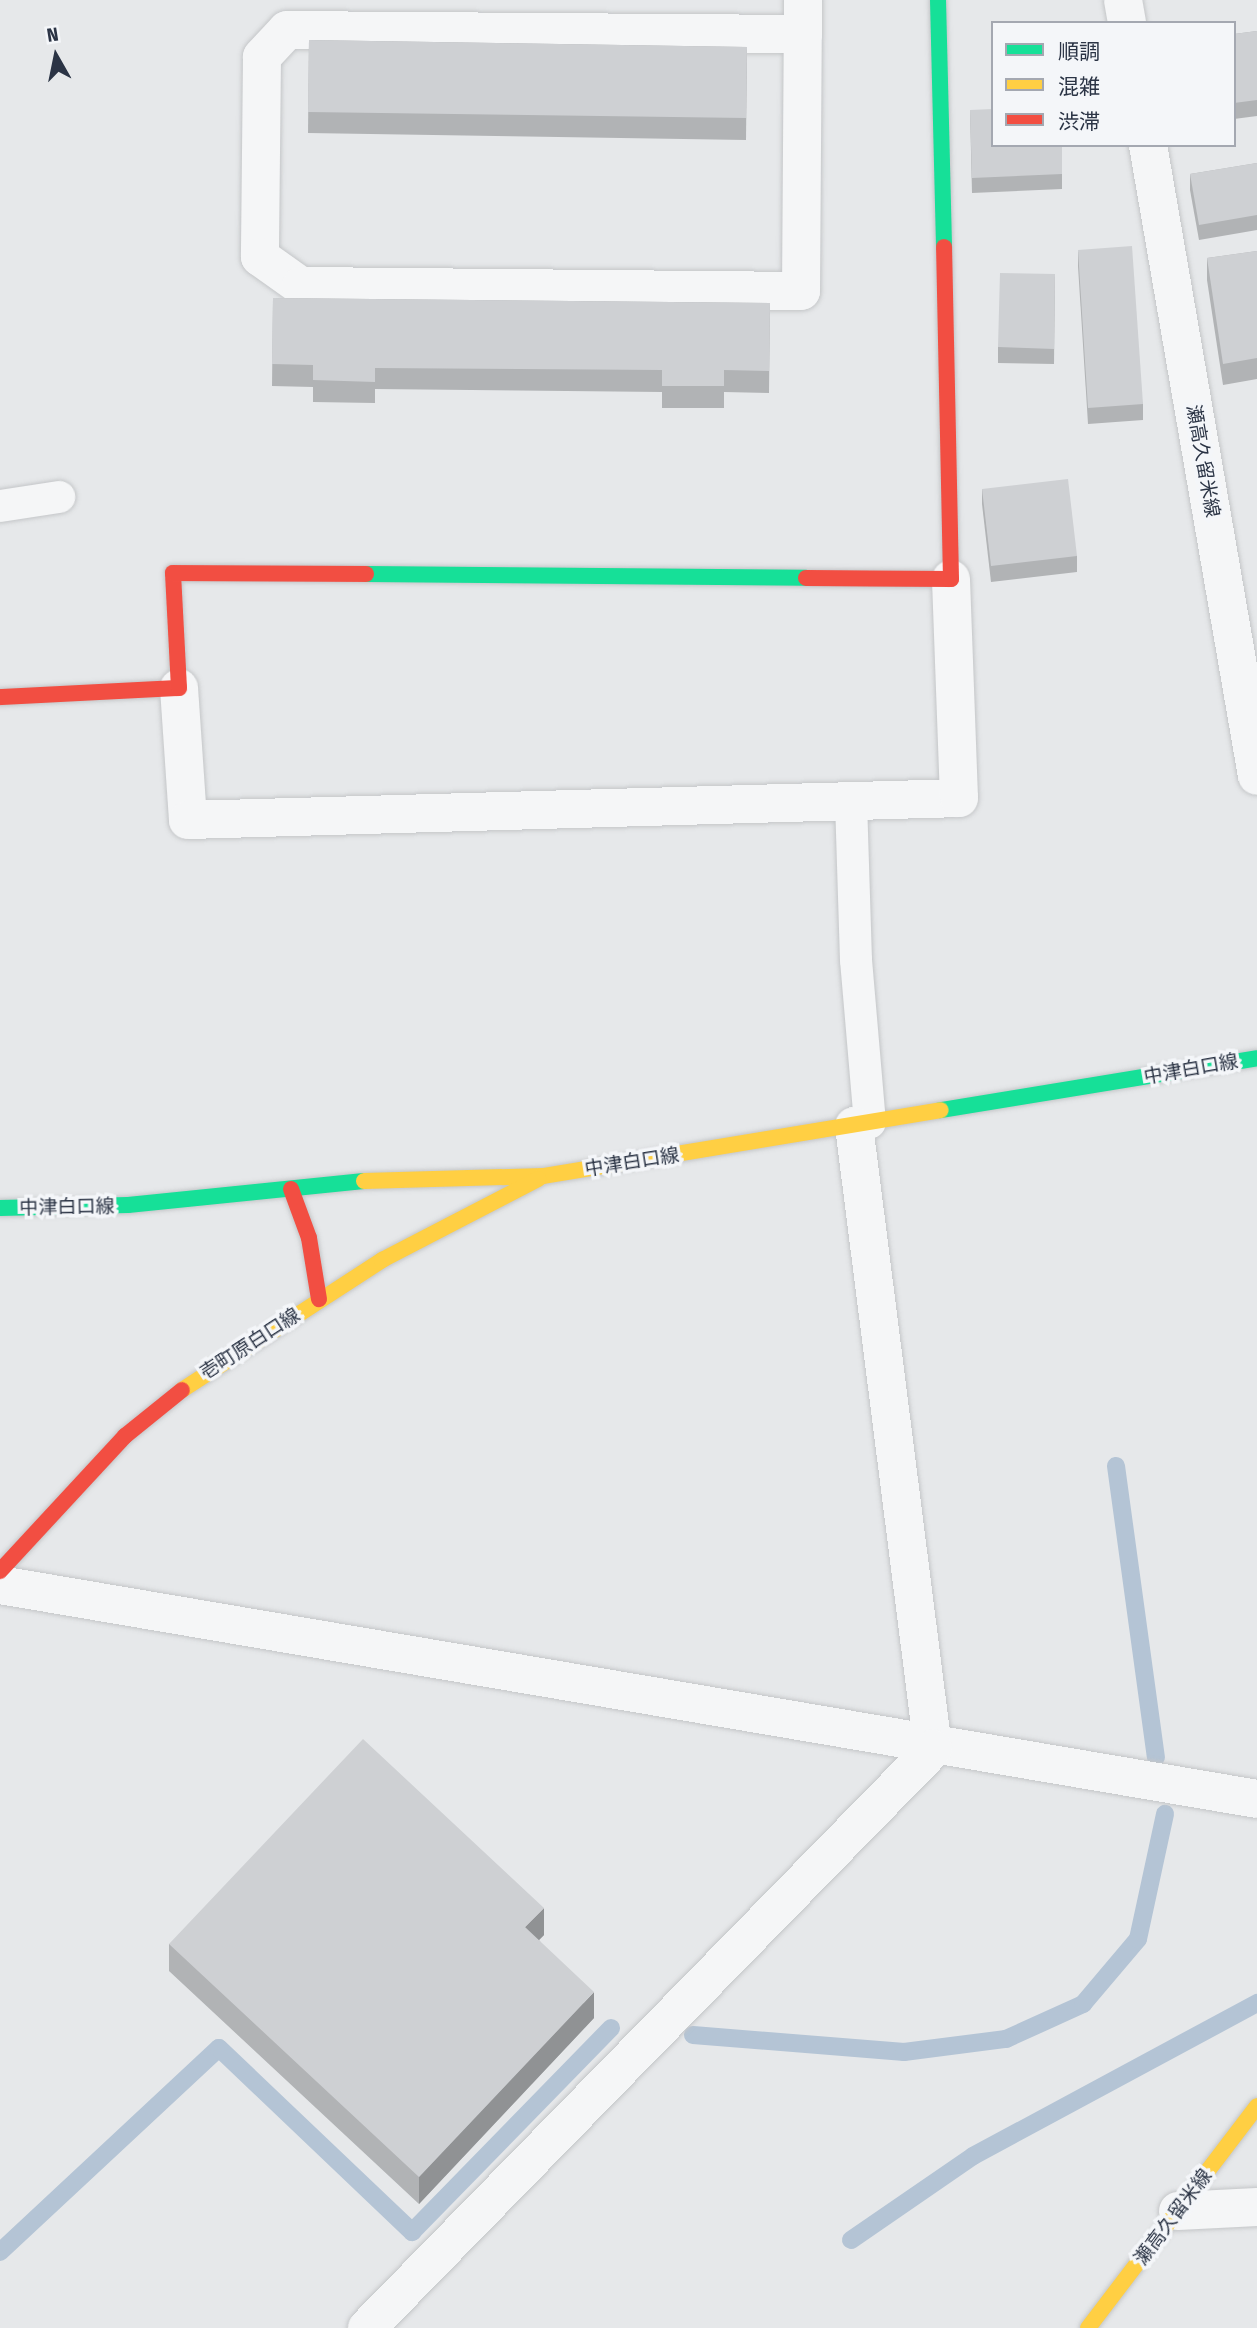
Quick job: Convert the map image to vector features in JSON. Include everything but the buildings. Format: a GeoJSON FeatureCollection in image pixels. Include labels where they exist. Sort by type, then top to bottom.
{"type":"FeatureCollection","features":[{"type":"Feature","properties":{"kind":"main road"},"geometry":{"type":"LineString","coordinates":[[0,697],[179,688],[173,573],[951,579],[938,0]]}},
{"type":"Feature","properties":{"kind":"main road","name":"中津白口線"},"geometry":{"type":"LineString","coordinates":[[0,1208],[128,1205],[412,1176],[543,1176],[1257,1058]]}},
{"type":"Feature","properties":{"kind":"main road","name":"壱町原白口線"},"geometry":{"type":"LineString","coordinates":[[0,1571],[125,1436],[194,1381],[319,1299],[543,1176]]}},
{"type":"Feature","properties":{"kind":"main road"},"geometry":{"type":"LineString","coordinates":[[291,1189],[309,1238],[319,1299]]}},
{"type":"Feature","properties":{"kind":"main road","name":"瀬高久留米線"},"geometry":{"type":"LineString","coordinates":[[1088,2328],[1257,2106]]}},
{"type":"Feature","properties":{"kind":"street"},"geometry":{"type":"LineString","coordinates":[[1123,0],[1127,21]]}},
{"type":"Feature","properties":{"kind":"street"},"geometry":{"type":"LineString","coordinates":[[803,17],[801,291],[300,286],[260,257],[262,57],[287,30],[803,17]]}},
{"type":"Feature","properties":{"kind":"street","name":"瀬高久留米線"},"geometry":{"type":"LineString","coordinates":[[1148,147],[1257,776]]}},
{"type":"Feature","properties":{"kind":"street"},"geometry":{"type":"LineString","coordinates":[[179,688],[188,820],[959,798],[951,579]]}},
{"type":"Feature","properties":{"kind":"street"},"geometry":{"type":"LineString","coordinates":[[862,1124],[933,1749]]}},
{"type":"Feature","properties":{"kind":"street"},"geometry":{"type":"LineString","coordinates":[[0,1585],[933,1749],[1257,1799]]}},
{"type":"Feature","properties":{"kind":"street"},"geometry":{"type":"LineString","coordinates":[[367,2328],[933,1749]]}},
{"type":"Feature","properties":{"kind":"street"},"geometry":{"type":"LineString","coordinates":[[1178,2211],[1257,2207]]}},
{"type":"Feature","properties":{"kind":"lane"},"geometry":{"type":"LineString","coordinates":[[0,506],[59,497]]}},
{"type":"Feature","properties":{"kind":"lane"},"geometry":{"type":"LineString","coordinates":[[851,801],[862,1124]]}},
{"type":"Feature","properties":{"kind":"waterway"},"geometry":{"type":"LineString","coordinates":[[1116,1466],[1156,1757]]}},
{"type":"Feature","properties":{"kind":"waterway"},"geometry":{"type":"LineString","coordinates":[[693,2035],[904,2052],[1006,2039],[1083,2004],[1138,1939],[1165,1814]]}},
{"type":"Feature","properties":{"kind":"waterway"},"geometry":{"type":"LineString","coordinates":[[851,2240],[973,2156],[1257,2003]]}},
{"type":"Feature","properties":{"kind":"waterway"},"geometry":{"type":"LineString","coordinates":[[0,2252],[219,2048],[412,2232],[611,2028]]}},
{"type":"Feature","properties":{"kind":"traffic: fast"},"geometry":{"type":"LineString","coordinates":[[938,0],[944,247]]}},
{"type":"Feature","properties":{"kind":"traffic: fast"},"geometry":{"type":"LineString","coordinates":[[366,574],[806,578]]}},
{"type":"Feature","properties":{"kind":"traffic: fast"},"geometry":{"type":"LineString","coordinates":[[941,1110],[1257,1058]]}},
{"type":"Feature","properties":{"kind":"traffic: fast"},"geometry":{"type":"LineString","coordinates":[[0,1208],[128,1205],[364,1181]]}},
{"type":"Feature","properties":{"kind":"traffic: slow"},"geometry":{"type":"LineString","coordinates":[[364,1181],[543,1176],[941,1110]]}},
{"type":"Feature","properties":{"kind":"traffic: slow"},"geometry":{"type":"LineString","coordinates":[[182,1390],[382,1260],[538,1179]]}},
{"type":"Feature","properties":{"kind":"traffic: slow"},"geometry":{"type":"LineString","coordinates":[[1088,2328],[1257,2106]]}},
{"type":"Feature","properties":{"kind":"traffic: jam"},"geometry":{"type":"LineString","coordinates":[[806,578],[951,579],[944,247]]}},
{"type":"Feature","properties":{"kind":"traffic: jam"},"geometry":{"type":"LineString","coordinates":[[0,697],[179,688],[173,573],[366,574]]}},
{"type":"Feature","properties":{"kind":"traffic: jam"},"geometry":{"type":"LineString","coordinates":[[291,1189],[309,1238],[319,1299]]}},
{"type":"Feature","properties":{"kind":"traffic: jam"},"geometry":{"type":"LineString","coordinates":[[0,1571],[125,1436],[182,1390]]}}]}
